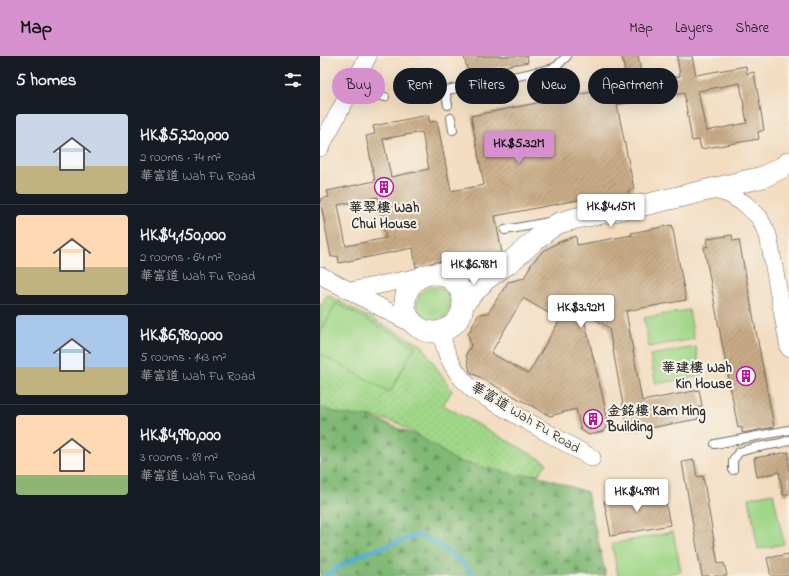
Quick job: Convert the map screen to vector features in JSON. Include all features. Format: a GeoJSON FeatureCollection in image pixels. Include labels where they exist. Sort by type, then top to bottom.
{"type":"FeatureCollection","features":[{"type":"Feature","properties":{"kind":"street"},"geometry":{"type":"LineString","coordinates":[[362,68],[368,56]]}},
{"type":"Feature","properties":{"kind":"street"},"geometry":{"type":"LineString","coordinates":[[320,148],[343,104]]}},
{"type":"Feature","properties":{"kind":"street"},"geometry":{"type":"LineString","coordinates":[[463,304],[485,280],[510,264],[552,226],[566,220],[640,206],[763,177],[783,167],[789,162]]}},
{"type":"Feature","properties":{"kind":"street"},"geometry":{"type":"LineString","coordinates":[[710,189],[729,194],[746,204],[759,217],[768,235],[789,348]]}},
{"type":"Feature","properties":{"kind":"street"},"geometry":{"type":"LineString","coordinates":[[350,291],[429,275],[475,270],[510,264]]}},
{"type":"Feature","properties":{"kind":"street"},"geometry":{"type":"LineString","coordinates":[[320,275],[419,328],[436,333],[449,329],[456,322],[461,313],[463,304],[462,294],[454,282],[441,275],[429,275],[416,280],[409,288],[405,300],[408,316],[414,325]]}},
{"type":"Feature","properties":{"kind":"street","name":"華富道 Wah Fu Road"},"geometry":{"type":"LineString","coordinates":[[442,332],[448,354],[458,374],[474,391],[592,458]]}},
{"type":"Feature","properties":{"kind":"lane"},"geometry":{"type":"LineString","coordinates":[[519,76],[551,69],[557,66],[567,56]]}},
{"type":"Feature","properties":{"kind":"lane"},"geometry":{"type":"LineString","coordinates":[[448,105],[441,91],[455,88]]}},
{"type":"Feature","properties":{"kind":"lane"},"geometry":{"type":"LineString","coordinates":[[451,118],[453,130]]}},
{"type":"Feature","properties":{"kind":"lane"},"geometry":{"type":"LineString","coordinates":[[505,230],[566,220]]}},
{"type":"Feature","properties":{"kind":"lane"},"geometry":{"type":"LineString","coordinates":[[715,444],[789,430]]}},
{"type":"Feature","properties":{"kind":"lane"},"geometry":{"type":"LineString","coordinates":[[733,470],[733,460],[739,452],[789,440]]}},
{"type":"Feature","properties":{"kind":"green space"},"geometry":{"type":"Polygon","coordinates":[[[434,287],[446,292],[451,304],[446,316],[434,321],[422,316],[417,304],[422,292],[434,287]]]}},
{"type":"Feature","properties":{"kind":"green space"},"geometry":{"type":"Polygon","coordinates":[[[327,295],[423,346],[452,391],[443,405],[547,463],[539,474],[518,475],[457,461],[398,423],[373,417],[341,414],[320,407],[320,306],[327,295]]]}},
{"type":"Feature","properties":{"kind":"green space"},"geometry":{"type":"Polygon","coordinates":[[[336,303],[415,346],[390,392],[320,354],[320,334],[336,303]]]}},
{"type":"Feature","properties":{"kind":"green space"},"geometry":{"type":"Polygon","coordinates":[[[689,310],[694,339],[649,347],[644,318],[689,310]]]}},
{"type":"Feature","properties":{"kind":"green space"},"geometry":{"type":"Polygon","coordinates":[[[696,347],[701,376],[656,384],[650,355],[696,347]]]}},
{"type":"Feature","properties":{"kind":"green space"},"geometry":{"type":"Polygon","coordinates":[[[320,388],[326,400],[413,434],[587,492],[606,576],[320,576],[320,388]]]}},
{"type":"Feature","properties":{"kind":"green space"},"geometry":{"type":"Polygon","coordinates":[[[773,493],[784,544],[758,549],[749,498],[773,493]]]}},
{"type":"Feature","properties":{"kind":"green space"},"geometry":{"type":"Polygon","coordinates":[[[673,532],[681,571],[656,576],[618,576],[612,544],[673,532]]]}},
{"type":"Feature","properties":{"kind":"building"},"geometry":{"type":"Polygon","coordinates":[[[464,56],[527,56],[528,62],[495,68],[467,68],[464,56]]]}},
{"type":"Feature","properties":{"kind":"building"},"geometry":{"type":"Polygon","coordinates":[[[622,56],[638,56],[640,68],[624,68],[622,56]]]}},
{"type":"Feature","properties":{"kind":"building"},"geometry":{"type":"Polygon","coordinates":[[[677,56],[692,56],[696,75],[746,66],[747,74],[754,72],[764,130],[758,132],[759,139],[701,149],[699,140],[692,141],[684,93],[678,94],[678,76],[680,76],[677,56]],[[740,83],[698,91],[706,131],[747,123],[740,83]]]}},
{"type":"Feature","properties":{"kind":"building"},"geometry":{"type":"Polygon","coordinates":[[[588,93],[588,104],[623,104],[617,105],[634,189],[628,191],[629,195],[615,198],[614,193],[495,216],[502,253],[434,262],[426,266],[416,267],[413,248],[339,263],[338,256],[331,257],[320,199],[329,197],[327,191],[375,181],[366,136],[375,134],[373,126],[428,115],[430,122],[437,121],[451,191],[484,185],[471,116],[531,104],[580,104],[580,94],[588,93]],[[422,132],[383,139],[391,177],[429,169],[422,132]],[[378,197],[338,205],[346,246],[386,238],[378,197]]]}},
{"type":"Feature","properties":{"kind":"building"},"geometry":{"type":"Polygon","coordinates":[[[672,225],[686,300],[626,311],[642,401],[699,390],[702,406],[696,408],[698,419],[628,432],[609,328],[582,310],[609,424],[604,431],[589,435],[581,430],[576,409],[550,416],[470,372],[466,354],[471,346],[468,334],[479,314],[488,313],[508,282],[524,278],[532,263],[542,252],[557,243],[576,236],[577,245],[632,235],[631,233],[672,225]],[[523,298],[491,353],[528,374],[560,320],[523,298]]]}},
{"type":"Feature","properties":{"kind":"building","name":"華建樓 Wah Kin House"},"geometry":{"type":"Polygon","coordinates":[[[732,235],[733,241],[739,240],[774,427],[742,433],[742,427],[738,428],[704,247],[708,246],[707,239],[732,235]]]}},
{"type":"Feature","properties":{"kind":"building"},"geometry":{"type":"Polygon","coordinates":[[[789,452],[789,494],[783,495],[779,472],[757,477],[754,458],[789,452]]]}},
{"type":"Feature","properties":{"kind":"building"},"geometry":{"type":"Polygon","coordinates":[[[694,460],[697,477],[703,476],[718,564],[724,563],[727,576],[702,576],[682,462],[694,460]]]}},
{"type":"Feature","properties":{"kind":"building"},"geometry":{"type":"Polygon","coordinates":[[[663,490],[670,525],[611,536],[604,501],[663,490]]]}},
{"type":"Feature","properties":{"kind":"building"},"geometry":{"type":"Polygon","coordinates":[[[789,554],[789,576],[771,576],[767,558],[789,554]]]}},
{"type":"Feature","properties":{"kind":"waterway"},"geometry":{"type":"LineString","coordinates":[[325,576],[360,555],[419,535],[438,544],[464,564],[474,576]]}},
{"type":"Feature","properties":{"kind":"place","name":"華翠樓 Wah Chui House"},"geometry":{"type":"Point","coordinates":[384,187]}},
{"type":"Feature","properties":{"kind":"place","name":"華建樓 Wah Kin House"},"geometry":{"type":"Point","coordinates":[746,376]}},
{"type":"Feature","properties":{"kind":"place","name":"金銘樓 Kam Ming Building"},"geometry":{"type":"Point","coordinates":[593,419]}}]}
